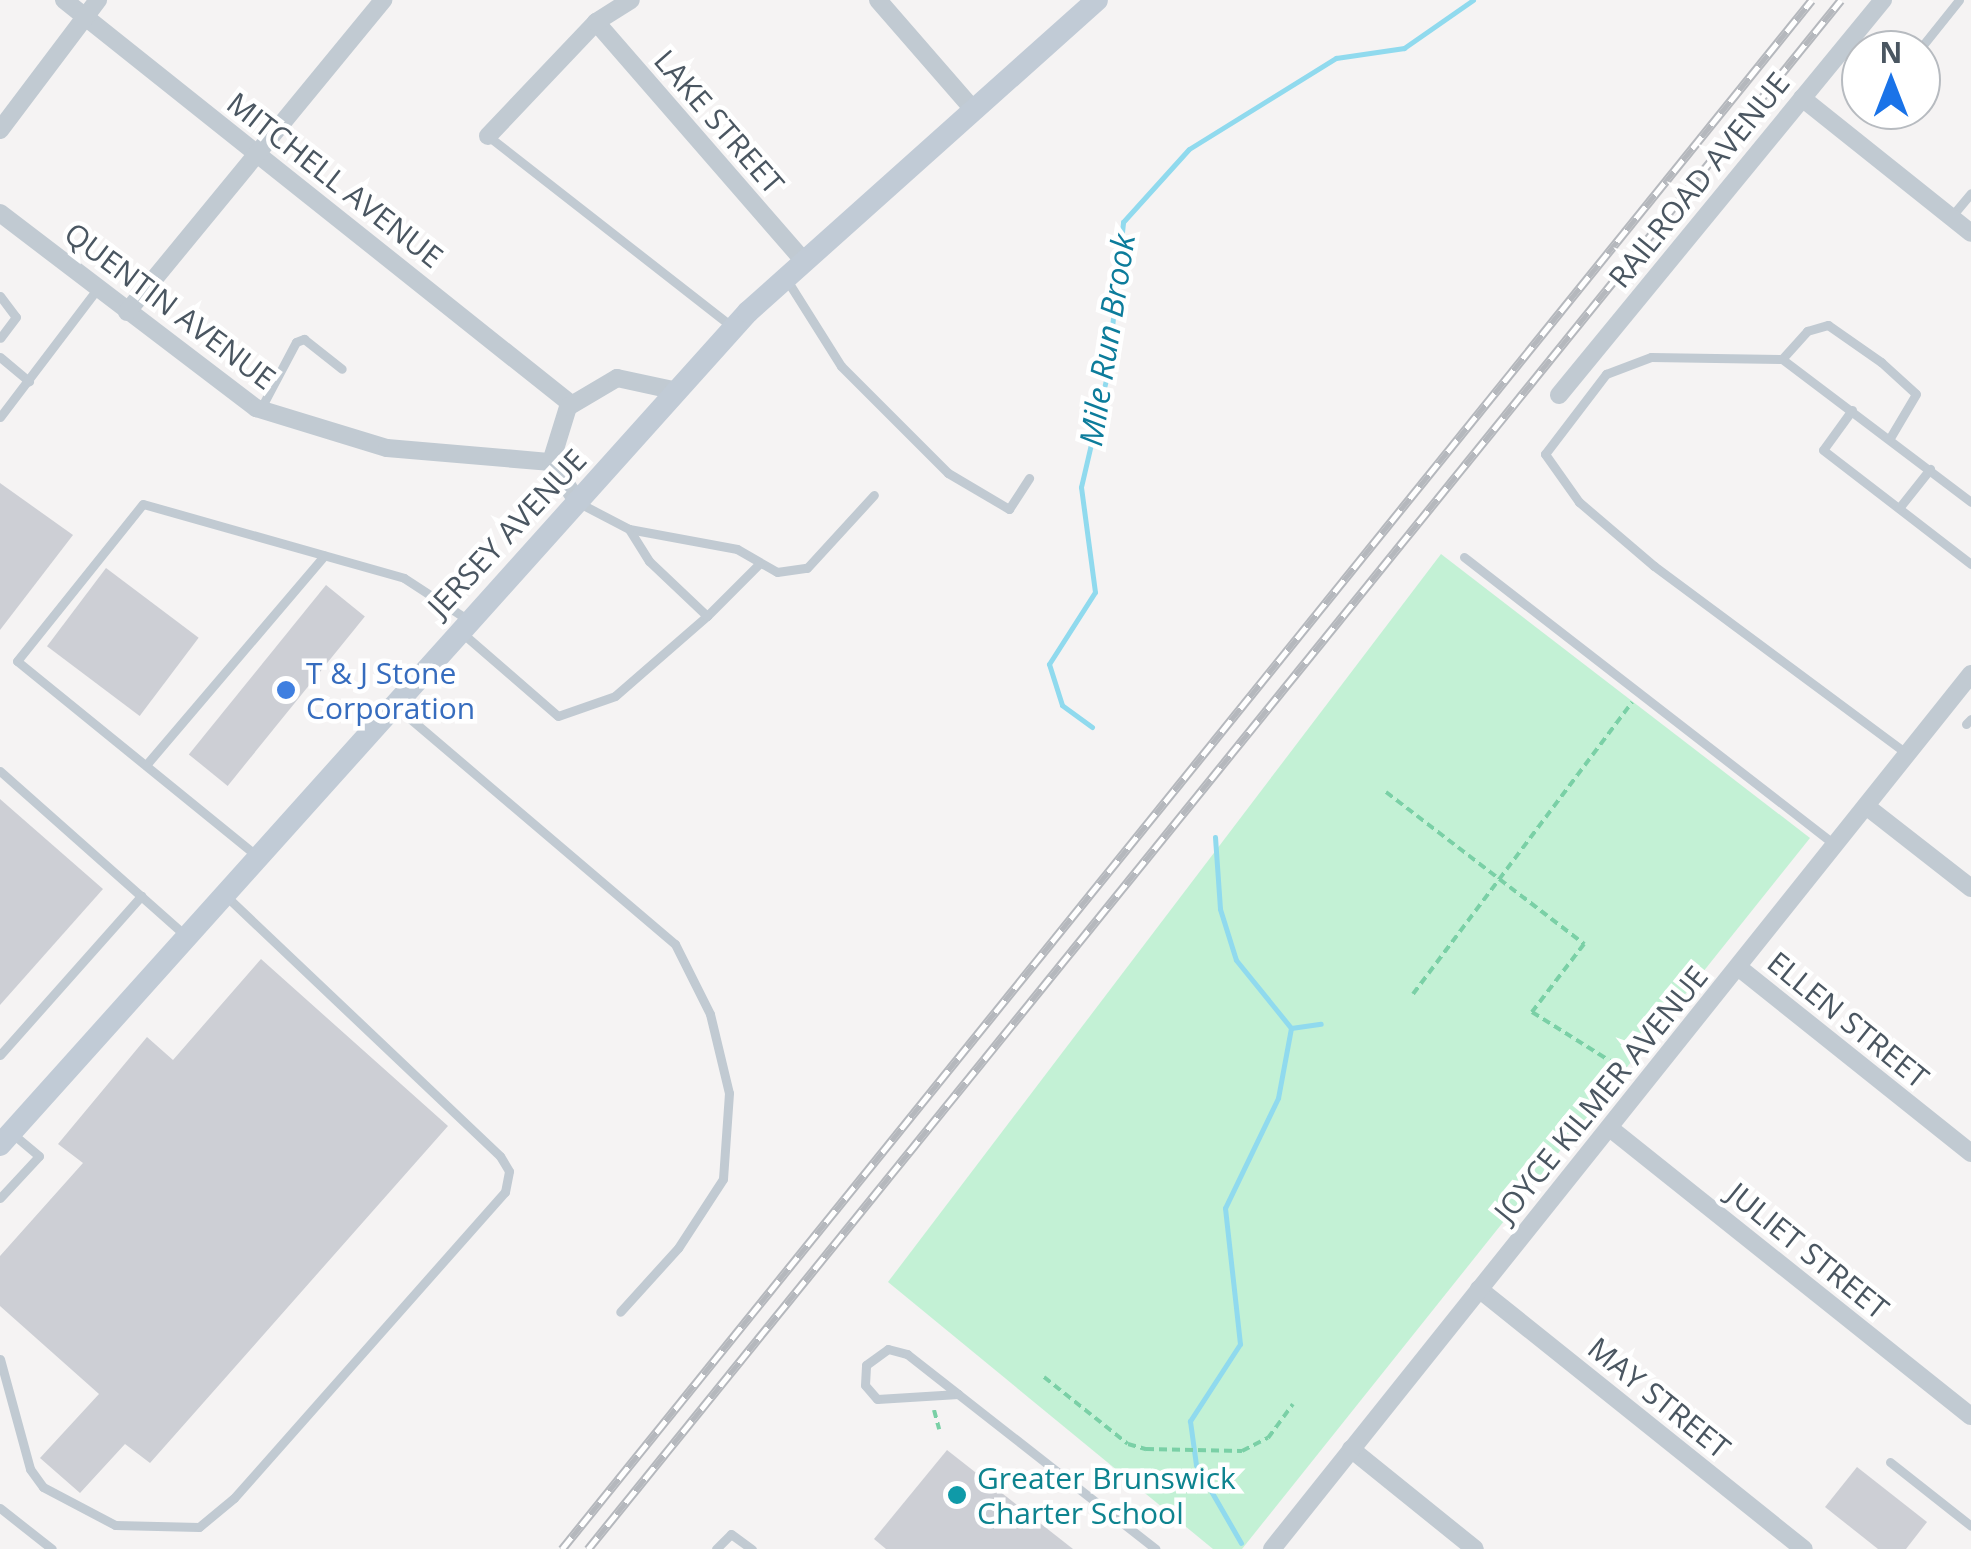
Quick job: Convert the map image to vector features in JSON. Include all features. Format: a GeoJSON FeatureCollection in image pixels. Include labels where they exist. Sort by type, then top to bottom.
{"type":"FeatureCollection","features":[{"type":"Feature","properties":{"kind":"street","name":"MITCHELL AVENUE"},"geometry":{"type":"LineString","coordinates":[[64,0],[572,404]]}},
{"type":"Feature","properties":{"kind":"street"},"geometry":{"type":"LineString","coordinates":[[0,130],[98,0]]}},
{"type":"Feature","properties":{"kind":"street"},"geometry":{"type":"LineString","coordinates":[[127,312],[383,0]]}},
{"type":"Feature","properties":{"kind":"street"},"geometry":{"type":"LineString","coordinates":[[488,136],[596,22],[631,0]]}},
{"type":"Feature","properties":{"kind":"street"},"geometry":{"type":"LineString","coordinates":[[878,0],[972,108]]}},
{"type":"Feature","properties":{"kind":"street","name":"JERSEY AVENUE"},"geometry":{"type":"LineString","coordinates":[[6,1138],[462,624],[801,258],[1097,0]]}},
{"type":"Feature","properties":{"kind":"street","name":"RAILROAD AVENUE"},"geometry":{"type":"LineString","coordinates":[[1559,395],[1883,0]]}},
{"type":"Feature","properties":{"kind":"street","name":"LAKE STREET"},"geometry":{"type":"LineString","coordinates":[[596,22],[801,258]]}},
{"type":"Feature","properties":{"kind":"street"},"geometry":{"type":"LineString","coordinates":[[1802,98],[1971,233]]}},
{"type":"Feature","properties":{"kind":"street","name":"QUENTIN AVENUE"},"geometry":{"type":"LineString","coordinates":[[0,213],[260,410],[388,448],[552,462]]}},
{"type":"Feature","properties":{"kind":"street"},"geometry":{"type":"LineString","coordinates":[[578,502],[552,462],[556,429],[572,404],[594,386],[626,377],[677,392]]}},
{"type":"Feature","properties":{"kind":"street","name":"JOYCE KILMER AVENUE"},"geometry":{"type":"LineString","coordinates":[[1272,1549],[1971,674]]}},
{"type":"Feature","properties":{"kind":"street"},"geometry":{"type":"LineString","coordinates":[[1866,806],[1971,888]]}},
{"type":"Feature","properties":{"kind":"street","name":"ELLEN STREET"},"geometry":{"type":"LineString","coordinates":[[1738,967],[1971,1153]]}},
{"type":"Feature","properties":{"kind":"street","name":"JULIET STREET"},"geometry":{"type":"LineString","coordinates":[[1611,1129],[1971,1416]]}},
{"type":"Feature","properties":{"kind":"street","name":"MAY STREET"},"geometry":{"type":"LineString","coordinates":[[1479,1289],[1804,1549]]}},
{"type":"Feature","properties":{"kind":"street"},"geometry":{"type":"LineString","coordinates":[[1351,1449],[1475,1549]]}},
{"type":"Feature","properties":{"kind":"lane"},"geometry":{"type":"LineString","coordinates":[[1934,30],[1959,0]]}},
{"type":"Feature","properties":{"kind":"lane"},"geometry":{"type":"LineString","coordinates":[[488,136],[734,328]]}},
{"type":"Feature","properties":{"kind":"lane"},"geometry":{"type":"LineString","coordinates":[[1951,217],[1971,193]]}},
{"type":"Feature","properties":{"kind":"lane"},"geometry":{"type":"LineString","coordinates":[[784,276],[841,366],[948,473],[1009,509],[1030,478]]}},
{"type":"Feature","properties":{"kind":"lane"},"geometry":{"type":"LineString","coordinates":[[0,417],[97,289]]}},
{"type":"Feature","properties":{"kind":"lane"},"geometry":{"type":"LineString","coordinates":[[0,296],[16,317],[0,338]]}},
{"type":"Feature","properties":{"kind":"lane"},"geometry":{"type":"LineString","coordinates":[[1782,359],[1807,332],[1828,325],[1881,362],[1916,394],[1890,438]]}},
{"type":"Feature","properties":{"kind":"lane"},"geometry":{"type":"LineString","coordinates":[[260,410],[296,342],[304,339],[342,369]]}},
{"type":"Feature","properties":{"kind":"lane"},"geometry":{"type":"LineString","coordinates":[[0,357],[29,381]]}},
{"type":"Feature","properties":{"kind":"lane"},"geometry":{"type":"LineString","coordinates":[[1906,753],[1654,566],[1578,502],[1545,454],[1606,374],[1651,357],[1782,359],[1971,502]]}},
{"type":"Feature","properties":{"kind":"lane"},"geometry":{"type":"LineString","coordinates":[[1852,410],[1823,450],[1971,564]]}},
{"type":"Feature","properties":{"kind":"lane"},"geometry":{"type":"LineString","coordinates":[[1899,508],[1930,468]]}},
{"type":"Feature","properties":{"kind":"lane"},"geometry":{"type":"LineString","coordinates":[[578,502],[629,529],[737,549],[777,572],[807,568],[874,495]]}},
{"type":"Feature","properties":{"kind":"lane"},"geometry":{"type":"LineString","coordinates":[[256,856],[17,661],[143,504],[404,578],[462,624],[558,716],[615,696],[707,616],[759,564]]}},
{"type":"Feature","properties":{"kind":"lane"},"geometry":{"type":"LineString","coordinates":[[629,529],[650,561],[707,616]]}},
{"type":"Feature","properties":{"kind":"lane"},"geometry":{"type":"LineString","coordinates":[[146,765],[324,556]]}},
{"type":"Feature","properties":{"kind":"lane"},"geometry":{"type":"LineString","coordinates":[[1464,557],[1834,844]]}},
{"type":"Feature","properties":{"kind":"lane"},"geometry":{"type":"LineString","coordinates":[[392,704],[675,944],[710,1014],[728,1093],[722,1180],[678,1248],[620,1312]]}},
{"type":"Feature","properties":{"kind":"lane"},"geometry":{"type":"LineString","coordinates":[[0,771],[185,935]]}},
{"type":"Feature","properties":{"kind":"lane"},"geometry":{"type":"LineString","coordinates":[[0,1359],[30,1470],[43,1487],[115,1525],[199,1527],[234,1498],[505,1192],[509,1171],[500,1156],[223,893]]}},
{"type":"Feature","properties":{"kind":"lane"},"geometry":{"type":"LineString","coordinates":[[0,1055],[141,896]]}},
{"type":"Feature","properties":{"kind":"lane"},"geometry":{"type":"LineString","coordinates":[[0,1198],[38,1156],[6,1138]]}},
{"type":"Feature","properties":{"kind":"lane"},"geometry":{"type":"LineString","coordinates":[[958,1394],[886,1402],[868,1393],[866,1365],[878,1352],[898,1350],[958,1394],[1156,1549]]}},
{"type":"Feature","properties":{"kind":"lane"},"geometry":{"type":"LineString","coordinates":[[1890,1462],[1971,1526]]}},
{"type":"Feature","properties":{"kind":"lane"},"geometry":{"type":"LineString","coordinates":[[0,1508],[52,1549]]}},
{"type":"Feature","properties":{"kind":"lane"},"geometry":{"type":"LineString","coordinates":[[716,1549],[731,1534],[752,1549]]}},
{"type":"Feature","properties":{"kind":"path"},"geometry":{"type":"LineString","coordinates":[[1412,994],[1638,695]]}},
{"type":"Feature","properties":{"kind":"path"},"geometry":{"type":"LineString","coordinates":[[1386,792],[1584,944],[1532,1012],[1626,1071]]}},
{"type":"Feature","properties":{"kind":"path"},"geometry":{"type":"LineString","coordinates":[[1044,1377],[1128,1444],[1156,1449],[1232,1452],[1268,1438],[1293,1404]]}},
{"type":"Feature","properties":{"kind":"path"},"geometry":{"type":"LineString","coordinates":[[934,1408],[939,1429]]}},
{"type":"Feature","properties":{"kind":"green space"},"geometry":{"type":"Polygon","coordinates":[[[1441,554],[1810,838],[1242,1549],[1213,1549],[888,1282],[1441,554]]]}},
{"type":"Feature","properties":{"kind":"building"},"geometry":{"type":"Polygon","coordinates":[[[0,483],[73,535],[0,630],[0,483]]]}},
{"type":"Feature","properties":{"kind":"building"},"geometry":{"type":"Polygon","coordinates":[[[106,568],[199,638],[140,716],[47,646],[106,568]]]}},
{"type":"Feature","properties":{"kind":"building"},"geometry":{"type":"Polygon","coordinates":[[[326,585],[365,616],[228,786],[189,754],[326,585]]]}},
{"type":"Feature","properties":{"kind":"building"},"geometry":{"type":"Polygon","coordinates":[[[0,799],[103,889],[0,1005],[0,799]]]}},
{"type":"Feature","properties":{"kind":"building"},"geometry":{"type":"Polygon","coordinates":[[[261,959],[448,1126],[150,1463],[125,1444],[80,1493],[40,1458],[99,1394],[0,1306],[0,1256],[83,1163],[58,1144],[147,1037],[173,1060],[261,959]]]}},
{"type":"Feature","properties":{"kind":"building","name":"Greater Brunswick Charter School"},"geometry":{"type":"Polygon","coordinates":[[[947,1450],[1073,1549],[886,1549],[874,1539],[947,1450]]]}},
{"type":"Feature","properties":{"kind":"building"},"geometry":{"type":"Polygon","coordinates":[[[1857,1467],[1927,1522],[1906,1549],[1878,1549],[1825,1507],[1857,1467]]]}},
{"type":"Feature","properties":{"kind":"waterway","name":"Mile Run Brook"},"geometry":{"type":"LineString","coordinates":[[1092,727],[1062,705],[1049,664],[1095,592],[1081,487],[1107,375],[1123,222],[1189,149],[1336,58],[1404,48],[1473,0]]}},
{"type":"Feature","properties":{"kind":"waterway","name":"Mile Run Brook"},"geometry":{"type":"LineString","coordinates":[[1215,837],[1220,909],[1236,960],[1291,1028],[1278,1098],[1225,1208],[1240,1344],[1190,1421],[1196,1465],[1241,1543]]}},
{"type":"Feature","properties":{"kind":"waterway"},"geometry":{"type":"LineString","coordinates":[[1291,1028],[1321,1024]]}},
{"type":"Feature","properties":{"kind":"railway"},"geometry":{"type":"LineString","coordinates":[[562,1549],[1812,0]]}},
{"type":"Feature","properties":{"kind":"railway"},"geometry":{"type":"LineString","coordinates":[[588,1549],[1841,0]]}},
{"type":"Feature","properties":{"kind":"place","name":"T & J Stone Corporation"},"geometry":{"type":"Point","coordinates":[286,690]}},
{"type":"Feature","properties":{"kind":"place","name":"Greater Brunswick Charter School"},"geometry":{"type":"Point","coordinates":[957,1495]}}]}
